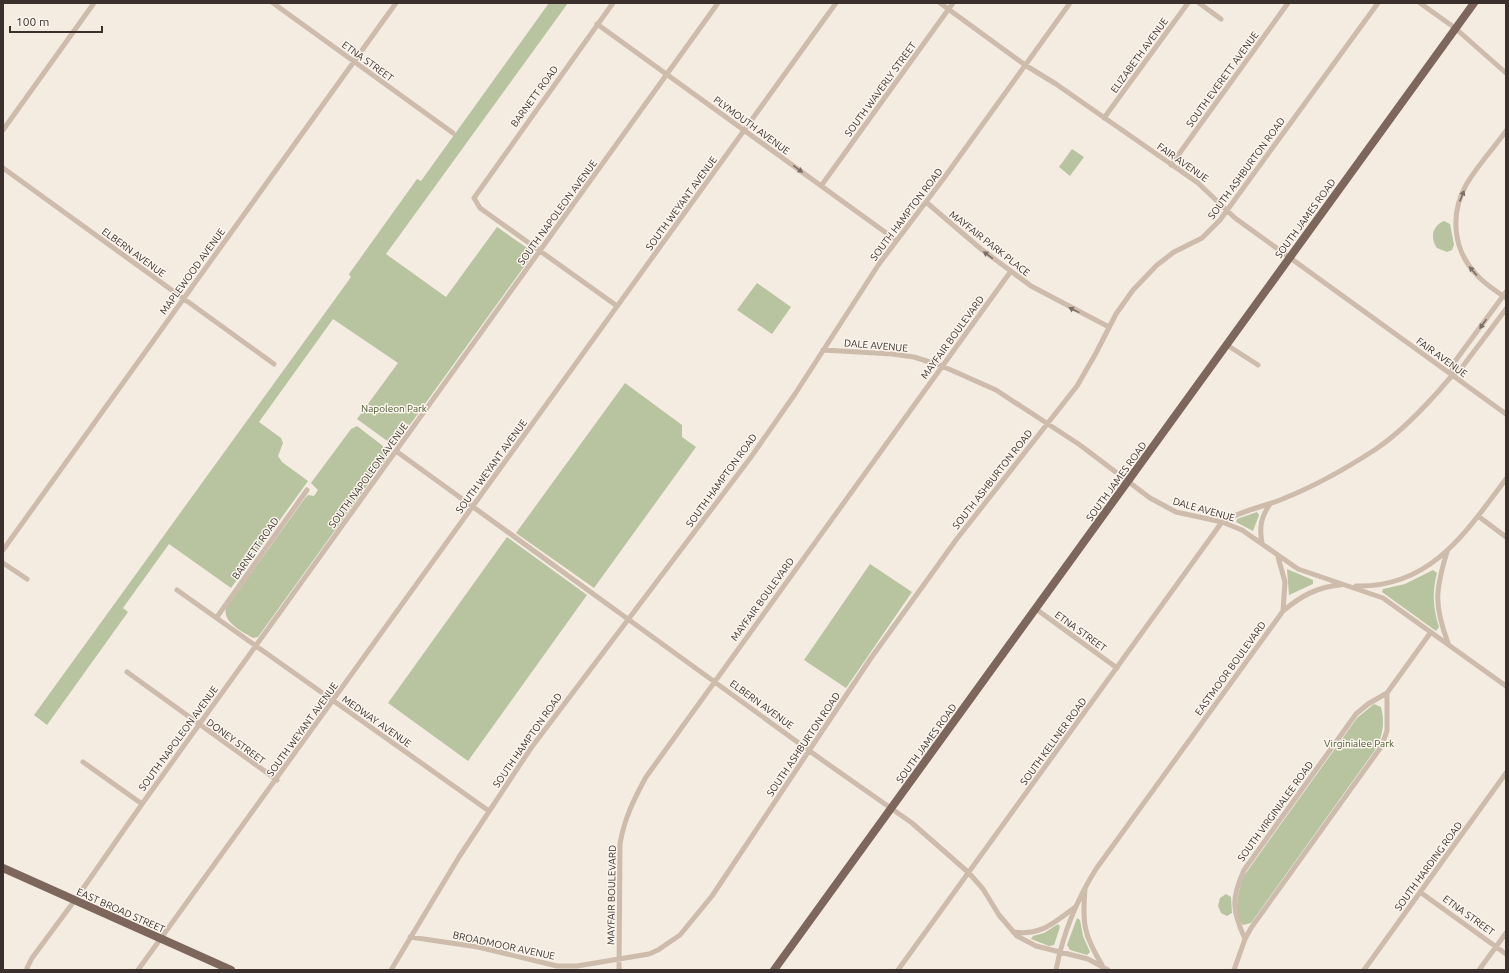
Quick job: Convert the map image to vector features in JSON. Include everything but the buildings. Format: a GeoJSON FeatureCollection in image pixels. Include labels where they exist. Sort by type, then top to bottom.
{"type":"FeatureCollection","features":[{"type":"Feature","properties":{"kind":"main road","name":"SOUTH JAMES ROAD"},"geometry":{"type":"LineString","coordinates":[[774,970],[1474,3]]}},
{"type":"Feature","properties":{"kind":"main road","name":"EAST BROAD STREET"},"geometry":{"type":"LineString","coordinates":[[3,868],[231,970]]}},
{"type":"Feature","properties":{"kind":"street"},"geometry":{"type":"LineString","coordinates":[[3,130],[94,3]]}},
{"type":"Feature","properties":{"kind":"street","name":"ETNA STREET"},"geometry":{"type":"LineString","coordinates":[[273,3],[453,133]]}},
{"type":"Feature","properties":{"kind":"street","name":"MAPLEWOOD AVENUE"},"geometry":{"type":"LineString","coordinates":[[3,550],[396,3]]}},
{"type":"Feature","properties":{"kind":"street","name":"BARNETT ROAD"},"geometry":{"type":"LineString","coordinates":[[540,251],[480,208],[474,202],[475,195],[613,3]]}},
{"type":"Feature","properties":{"kind":"street","name":"SOUTH NAPOLEON AVENUE"},"geometry":{"type":"LineString","coordinates":[[27,968],[32,958],[75,900],[198,725],[718,3]]}},
{"type":"Feature","properties":{"kind":"street","name":"SOUTH WEYANT AVENUE"},"geometry":{"type":"LineString","coordinates":[[138,970],[277,780],[836,3]]}},
{"type":"Feature","properties":{"kind":"street","name":"FAIR AVENUE"},"geometry":{"type":"LineString","coordinates":[[940,3],[1025,65],[1198,183],[1226,211],[1506,414]]}},
{"type":"Feature","properties":{"kind":"street","name":"SOUTH WAVERLY STREET"},"geometry":{"type":"LineString","coordinates":[[821,186],[953,3]]}},
{"type":"Feature","properties":{"kind":"street","name":"SOUTH HAMPTON ROAD"},"geometry":{"type":"LineString","coordinates":[[391,970],[489,811],[544,731],[727,489],[795,394],[896,240],[926,202],[1070,3]]}},
{"type":"Feature","properties":{"kind":"street","name":"ELIZABETH AVENUE"},"geometry":{"type":"LineString","coordinates":[[1104,118],[1188,3]]}},
{"type":"Feature","properties":{"kind":"street"},"geometry":{"type":"LineString","coordinates":[[1199,3],[1221,19]]}},
{"type":"Feature","properties":{"kind":"street","name":"SOUTH EVERETT AVENUE"},"geometry":{"type":"LineString","coordinates":[[1171,165],[1288,3]]}},
{"type":"Feature","properties":{"kind":"street","name":"SOUTH ASHBURTON ROAD"},"geometry":{"type":"LineString","coordinates":[[619,960],[636,957],[658,950],[684,930],[712,896],[871,658],[956,540],[1081,379],[1109,327],[1129,295],[1151,271],[1174,252],[1202,238],[1226,211],[1378,3]]}},
{"type":"Feature","properties":{"kind":"street"},"geometry":{"type":"LineString","coordinates":[[1420,3],[1455,28],[1506,73]]}},
{"type":"Feature","properties":{"kind":"street","name":"PLYMOUTH AVENUE"},"geometry":{"type":"LineString","coordinates":[[597,24],[896,240]]}},
{"type":"Feature","properties":{"kind":"street"},"geometry":{"type":"LineString","coordinates":[[1451,375],[1452,364],[1505,295],[1476,275],[1462,254],[1456,234],[1456,212],[1466,185],[1506,131]]}},
{"type":"Feature","properties":{"kind":"street","name":"ELBERN AVENUE"},"geometry":{"type":"LineString","coordinates":[[3,168],[274,364]]}},
{"type":"Feature","properties":{"kind":"street","name":"MAYFAIR PARK PLACE"},"geometry":{"type":"LineString","coordinates":[[926,202],[981,249],[1031,286],[1060,303],[1109,327]]}},
{"type":"Feature","properties":{"kind":"street"},"geometry":{"type":"LineString","coordinates":[[540,251],[617,306]]}},
{"type":"Feature","properties":{"kind":"street","name":"MAYFAIR BOULEVARD"},"geometry":{"type":"LineString","coordinates":[[619,970],[619,851],[622,827],[628,808],[646,777],[1010,271]]}},
{"type":"Feature","properties":{"kind":"street"},"geometry":{"type":"LineString","coordinates":[[1222,522],[1236,515],[1270,504],[1311,487],[1346,468],[1379,447],[1410,422],[1451,375],[1460,370],[1506,309]]}},
{"type":"Feature","properties":{"kind":"street"},"geometry":{"type":"LineString","coordinates":[[1227,345],[1258,365]]}},
{"type":"Feature","properties":{"kind":"street","name":"DALE AVENUE"},"geometry":{"type":"LineString","coordinates":[[823,350],[892,354],[914,357],[942,366],[996,390],[1080,445],[1150,498],[1176,512],[1222,522],[1242,530],[1262,543],[1278,557],[1298,569],[1384,598],[1504,684]]}},
{"type":"Feature","properties":{"kind":"street","name":"ELBERN AVENUE"},"geometry":{"type":"LineString","coordinates":[[396,451],[932,839],[969,872],[1013,932],[1029,943],[1088,959],[1108,970]]}},
{"type":"Feature","properties":{"kind":"street","name":"EASTMOOR BOULEVARD"},"geometry":{"type":"LineString","coordinates":[[1056,970],[1059,951],[1075,908],[1085,887],[1283,610],[1310,592],[1327,586],[1375,585],[1411,575],[1430,565],[1447,552],[1478,516],[1506,479]]}},
{"type":"Feature","properties":{"kind":"street","name":"BARNETT ROAD"},"geometry":{"type":"LineString","coordinates":[[217,617],[307,490]]}},
{"type":"Feature","properties":{"kind":"street"},"geometry":{"type":"LineString","coordinates":[[1262,543],[1260,523],[1270,504]]}},
{"type":"Feature","properties":{"kind":"street"},"geometry":{"type":"LineString","coordinates":[[1478,516],[1506,537]]}},
{"type":"Feature","properties":{"kind":"street","name":"SOUTH KELLNER ROAD"},"geometry":{"type":"LineString","coordinates":[[898,970],[1222,522]]}},
{"type":"Feature","properties":{"kind":"street"},"geometry":{"type":"LineString","coordinates":[[1447,552],[1440,576],[1437,595],[1438,613],[1448,644]]}},
{"type":"Feature","properties":{"kind":"street"},"geometry":{"type":"LineString","coordinates":[[1278,557],[1285,582],[1283,610]]}},
{"type":"Feature","properties":{"kind":"street"},"geometry":{"type":"LineString","coordinates":[[3,563],[26,579]]}},
{"type":"Feature","properties":{"kind":"street","name":"MEDWAY AVENUE"},"geometry":{"type":"LineString","coordinates":[[177,590],[489,811]]}},
{"type":"Feature","properties":{"kind":"street","name":"ETNA STREET"},"geometry":{"type":"LineString","coordinates":[[1036,609],[1117,668]]}},
{"type":"Feature","properties":{"kind":"street","name":"SOUTH VIRGINIALEE ROAD"},"geometry":{"type":"LineString","coordinates":[[1245,939],[1236,921],[1234,905],[1235,889],[1244,870],[1356,714],[1368,704],[1387,693],[1431,632]]}},
{"type":"Feature","properties":{"kind":"street","name":"DONEY STREET"},"geometry":{"type":"LineString","coordinates":[[127,672],[198,725],[277,780]]}},
{"type":"Feature","properties":{"kind":"street"},"geometry":{"type":"LineString","coordinates":[[1504,684],[1506,691]]}},
{"type":"Feature","properties":{"kind":"street"},"geometry":{"type":"LineString","coordinates":[[1234,970],[1245,939],[1261,914],[1381,747],[1387,731],[1387,693]]}},
{"type":"Feature","properties":{"kind":"street"},"geometry":{"type":"LineString","coordinates":[[83,762],[142,804]]}},
{"type":"Feature","properties":{"kind":"street","name":"SOUTH HARDING ROAD"},"geometry":{"type":"LineString","coordinates":[[1364,970],[1506,773]]}},
{"type":"Feature","properties":{"kind":"street"},"geometry":{"type":"LineString","coordinates":[[1085,887],[1083,913],[1087,936],[1102,966]]}},
{"type":"Feature","properties":{"kind":"street","name":"ETNA STREET"},"geometry":{"type":"LineString","coordinates":[[1420,892],[1506,954]]}},
{"type":"Feature","properties":{"kind":"street"},"geometry":{"type":"LineString","coordinates":[[1013,932],[1027,934],[1039,931],[1075,908]]}},
{"type":"Feature","properties":{"kind":"street"},"geometry":{"type":"LineString","coordinates":[[1479,970],[1506,933]]}},
{"type":"Feature","properties":{"kind":"street","name":"BROADMOOR AVENUE"},"geometry":{"type":"LineString","coordinates":[[410,937],[478,948],[557,966],[577,966],[619,960]]}},
{"type":"Feature","properties":{"kind":"green space"},"geometry":{"type":"Polygon","coordinates":[[[549,3],[568,3],[386,254],[446,297],[497,227],[530,250],[531,257],[396,444],[390,443],[357,419],[398,363],[333,319],[259,422],[281,438],[283,443],[278,456],[282,462],[308,481],[231,588],[169,544],[123,608],[128,612],[47,725],[34,715],[351,277],[349,274],[417,179],[421,181],[549,3]]]}},
{"type":"Feature","properties":{"kind":"green space"},"geometry":{"type":"Polygon","coordinates":[[[1072,149],[1084,157],[1070,176],[1059,167],[1072,149]]]}},
{"type":"Feature","properties":{"kind":"green space"},"geometry":{"type":"Polygon","coordinates":[[[1444,221],[1450,224],[1454,245],[1452,250],[1447,252],[1437,248],[1433,240],[1433,233],[1435,229],[1444,221]]]}},
{"type":"Feature","properties":{"kind":"green space"},"geometry":{"type":"Polygon","coordinates":[[[757,283],[791,307],[772,334],[737,310],[757,283]]]}},
{"type":"Feature","properties":{"kind":"green space"},"geometry":{"type":"Polygon","coordinates":[[[625,383],[682,425],[682,437],[696,447],[594,588],[516,533],[625,383]]]}},
{"type":"Feature","properties":{"kind":"green space","name":"Napoleon Park"},"geometry":{"type":"Polygon","coordinates":[[[357,426],[383,446],[388,453],[387,458],[258,637],[253,638],[239,630],[230,622],[227,618],[226,608],[305,498],[308,495],[314,496],[318,490],[311,483],[351,429],[357,426]]]}},
{"type":"Feature","properties":{"kind":"green space"},"geometry":{"type":"Polygon","coordinates":[[[1257,512],[1259,515],[1253,531],[1236,522],[1237,519],[1257,512]]]}},
{"type":"Feature","properties":{"kind":"green space"},"geometry":{"type":"Polygon","coordinates":[[[507,537],[587,595],[468,761],[388,703],[507,537]]]}},
{"type":"Feature","properties":{"kind":"green space"},"geometry":{"type":"Polygon","coordinates":[[[870,564],[912,592],[846,688],[804,660],[870,564]]]}},
{"type":"Feature","properties":{"kind":"green space"},"geometry":{"type":"Polygon","coordinates":[[[1287,569],[1313,580],[1313,584],[1289,595],[1287,569]]]}},
{"type":"Feature","properties":{"kind":"green space"},"geometry":{"type":"Polygon","coordinates":[[[1433,570],[1437,573],[1434,587],[1434,600],[1435,614],[1439,627],[1436,631],[1382,592],[1383,589],[1405,584],[1433,570]]]}},
{"type":"Feature","properties":{"kind":"green space","name":"Virginialee Park"},"geometry":{"type":"Polygon","coordinates":[[[1374,704],[1381,707],[1383,718],[1380,740],[1375,750],[1251,923],[1243,925],[1238,914],[1237,901],[1243,877],[1357,718],[1374,704]]]}},
{"type":"Feature","properties":{"kind":"green space"},"geometry":{"type":"Polygon","coordinates":[[[1226,894],[1231,897],[1232,913],[1227,916],[1221,913],[1218,906],[1220,898],[1226,894]]]}},
{"type":"Feature","properties":{"kind":"green space"},"geometry":{"type":"Polygon","coordinates":[[[1077,918],[1080,920],[1083,936],[1090,952],[1087,955],[1070,950],[1067,945],[1077,918]]]}},
{"type":"Feature","properties":{"kind":"green space"},"geometry":{"type":"Polygon","coordinates":[[[1058,924],[1060,927],[1054,945],[1049,946],[1031,939],[1033,936],[1044,933],[1058,924]]]}}]}
